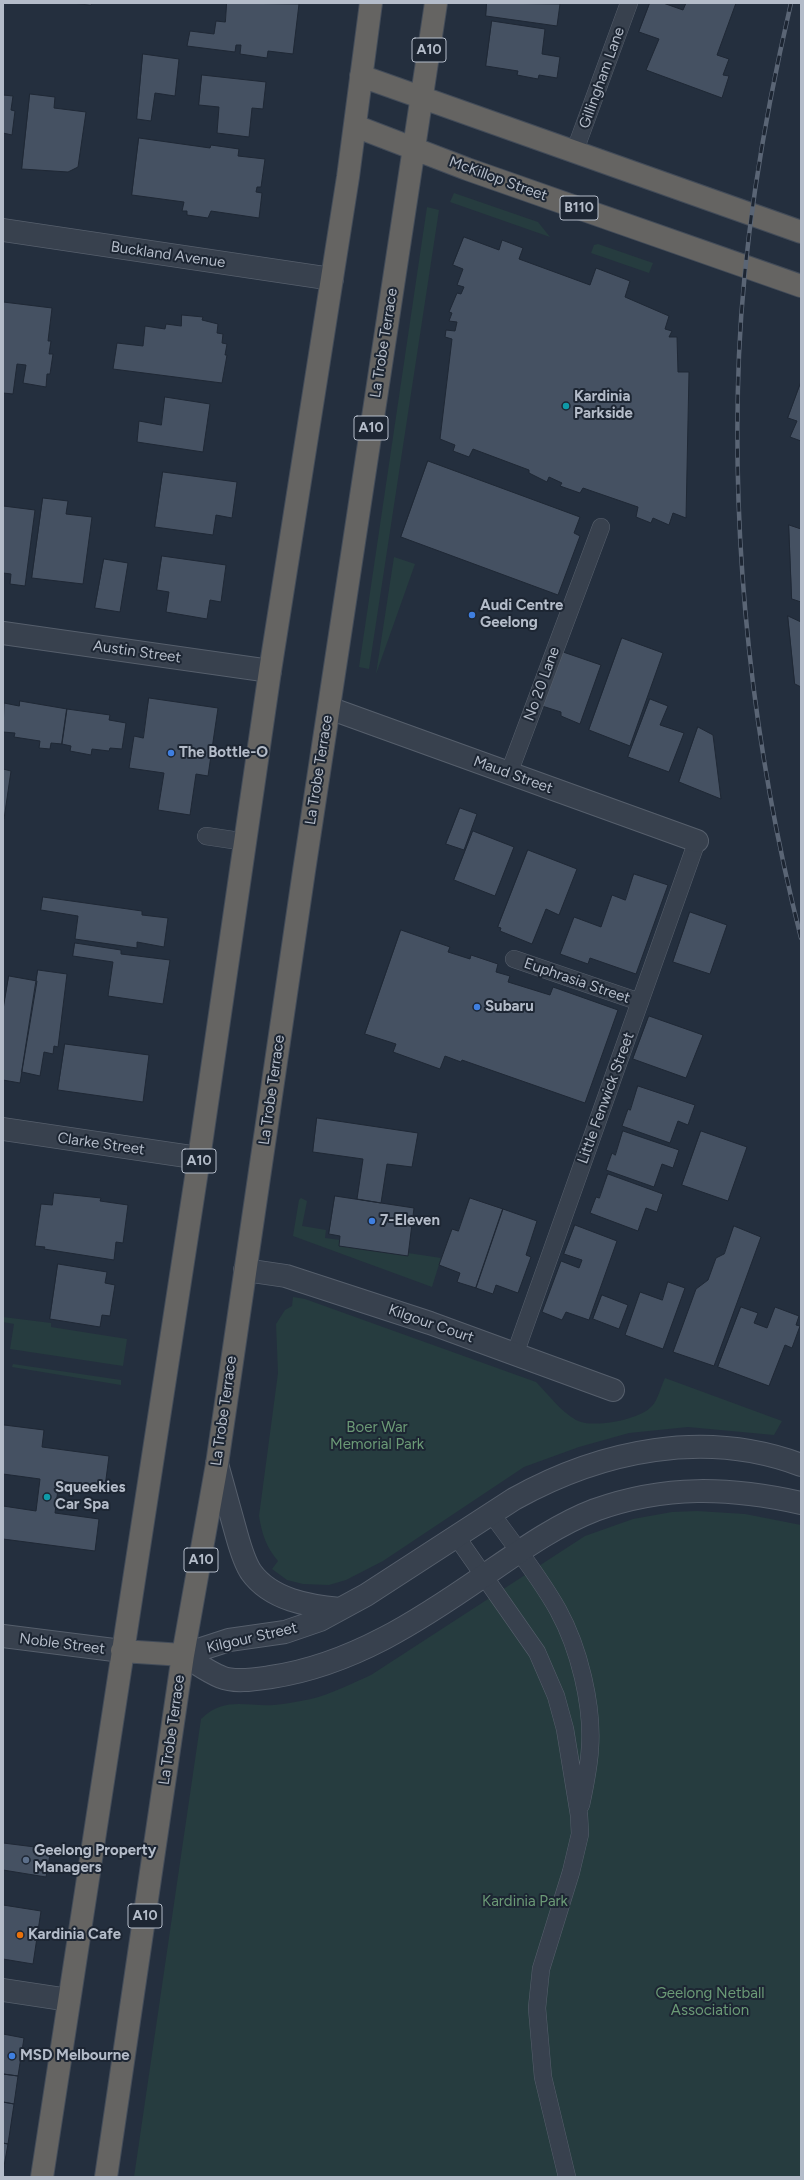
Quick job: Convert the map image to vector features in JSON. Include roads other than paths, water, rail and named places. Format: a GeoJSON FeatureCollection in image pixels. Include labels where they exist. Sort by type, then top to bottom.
{"type":"FeatureCollection","features":[{"type":"Feature","properties":{"kind":"highway","name":"A10"},"geometry":{"type":"LineString","coordinates":[[42,2177],[199,1158],[270,671],[355,126],[371,3]]}},
{"type":"Feature","properties":{"kind":"highway","name":"La Trobe Terrace"},"geometry":{"type":"LineString","coordinates":[[106,2177],[183,1655],[216,1464],[436,3]]}},
{"type":"Feature","properties":{"kind":"highway"},"geometry":{"type":"LineString","coordinates":[[361,76],[574,153],[801,232]]}},
{"type":"Feature","properties":{"kind":"highway","name":"McKillop Street"},"geometry":{"type":"LineString","coordinates":[[355,126],[414,147],[467,169],[801,286]]}},
{"type":"Feature","properties":{"kind":"highway"},"geometry":{"type":"LineString","coordinates":[[122,1651],[183,1655]]}},
{"type":"Feature","properties":{"kind":"street","name":"Buckland Avenue"},"geometry":{"type":"LineString","coordinates":[[3,230],[332,279]]}},
{"type":"Feature","properties":{"kind":"street","name":"Austin Street"},"geometry":{"type":"LineString","coordinates":[[3,632],[270,671]]}},
{"type":"Feature","properties":{"kind":"street","name":"Maud Street"},"geometry":{"type":"LineString","coordinates":[[329,708],[697,841]]}},
{"type":"Feature","properties":{"kind":"street","name":"Clarke Street"},"geometry":{"type":"LineString","coordinates":[[3,1129],[199,1158]]}},
{"type":"Feature","properties":{"kind":"street","name":"Kilgour Court"},"geometry":{"type":"LineString","coordinates":[[245,1270],[286,1276],[430,1323],[613,1390]]}},
{"type":"Feature","properties":{"kind":"street","name":"Kilgour Street"},"geometry":{"type":"LineString","coordinates":[[183,1655],[229,1640],[285,1632],[320,1620],[366,1595],[491,1513],[538,1485],[581,1468],[612,1458],[687,1446],[738,1448],[768,1453],[801,1465]]}},
{"type":"Feature","properties":{"kind":"street"},"geometry":{"type":"LineString","coordinates":[[216,1464],[241,1549],[252,1573],[266,1586],[288,1598],[318,1607],[340,1609]]}},
{"type":"Feature","properties":{"kind":"street","name":"Kilgour Street"},"geometry":{"type":"LineString","coordinates":[[183,1655],[222,1678],[265,1678],[313,1669],[361,1650],[404,1629],[519,1552],[574,1520],[616,1503],[660,1493],[704,1490],[762,1495],[801,1503]]}},
{"type":"Feature","properties":{"kind":"street","name":"Noble Street"},"geometry":{"type":"LineString","coordinates":[[3,1636],[122,1651]]}},
{"type":"Feature","properties":{"kind":"street"},"geometry":{"type":"LineString","coordinates":[[3,1990],[69,2000]]}},
{"type":"Feature","properties":{"kind":"lane","name":"Gillingham Lane"},"geometry":{"type":"LineString","coordinates":[[574,153],[629,3]]}},
{"type":"Feature","properties":{"kind":"lane","name":"No 20 Lane"},"geometry":{"type":"LineString","coordinates":[[509,773],[601,527]]}},
{"type":"Feature","properties":{"kind":"lane"},"geometry":{"type":"LineString","coordinates":[[206,836],[246,842]]}},
{"type":"Feature","properties":{"kind":"lane","name":"Little Fenwick Street"},"geometry":{"type":"LineString","coordinates":[[515,1354],[697,841]]}},
{"type":"Feature","properties":{"kind":"lane","name":"Euphrasia Street"},"geometry":{"type":"LineString","coordinates":[[514,959],[640,1002]]}},
{"type":"Feature","properties":{"kind":"lane"},"geometry":{"type":"LineString","coordinates":[[491,1513],[539,1579],[567,1628],[580,1670],[588,1709],[590,1746],[579,1815],[578,1844],[541,1969],[537,2008],[543,2077],[567,2177]]}},
{"type":"Feature","properties":{"kind":"lane"},"geometry":{"type":"LineString","coordinates":[[456,1536],[483,1577],[525,1633],[547,1672],[565,1729],[579,1815]]}},
{"type":"Feature","properties":{"kind":"railway"},"geometry":{"type":"LineString","coordinates":[[791,3],[764,134],[745,266],[739,355],[737,428],[742,575],[758,722],[784,867],[801,938]]}},
{"type":"Feature","properties":{"kind":"place","name":"Kardinia Parkside"},"geometry":{"type":"Point","coordinates":[566,406]}},
{"type":"Feature","properties":{"kind":"place","name":"Audi Centre Geelong"},"geometry":{"type":"Point","coordinates":[472,615]}},
{"type":"Feature","properties":{"kind":"place","name":"The Bottle-O"},"geometry":{"type":"Point","coordinates":[171,753]}},
{"type":"Feature","properties":{"kind":"place","name":"Subaru"},"geometry":{"type":"Point","coordinates":[477,1007]}},
{"type":"Feature","properties":{"kind":"place","name":"7-Eleven"},"geometry":{"type":"Point","coordinates":[372,1221]}},
{"type":"Feature","properties":{"kind":"place","name":"Squeekies Car Spa"},"geometry":{"type":"Point","coordinates":[47,1497]}},
{"type":"Feature","properties":{"kind":"place","name":"Geelong Property Managers"},"geometry":{"type":"Point","coordinates":[26,1860]}},
{"type":"Feature","properties":{"kind":"place","name":"Kardinia Cafe"},"geometry":{"type":"Point","coordinates":[20,1935]}},
{"type":"Feature","properties":{"kind":"place","name":"MSD Melbourne"},"geometry":{"type":"Point","coordinates":[12,2056]}},
{"type":"Feature","properties":{"kind":"park label","name":"Boer War Memorial Park"},"geometry":{"type":"Point","coordinates":[377,1436]}},
{"type":"Feature","properties":{"kind":"park label","name":"Kardinia Park"},"geometry":{"type":"Point","coordinates":[525,1902]}},
{"type":"Feature","properties":{"kind":"park label","name":"Geelong Netball Association"},"geometry":{"type":"Point","coordinates":[710,2002]}}]}
